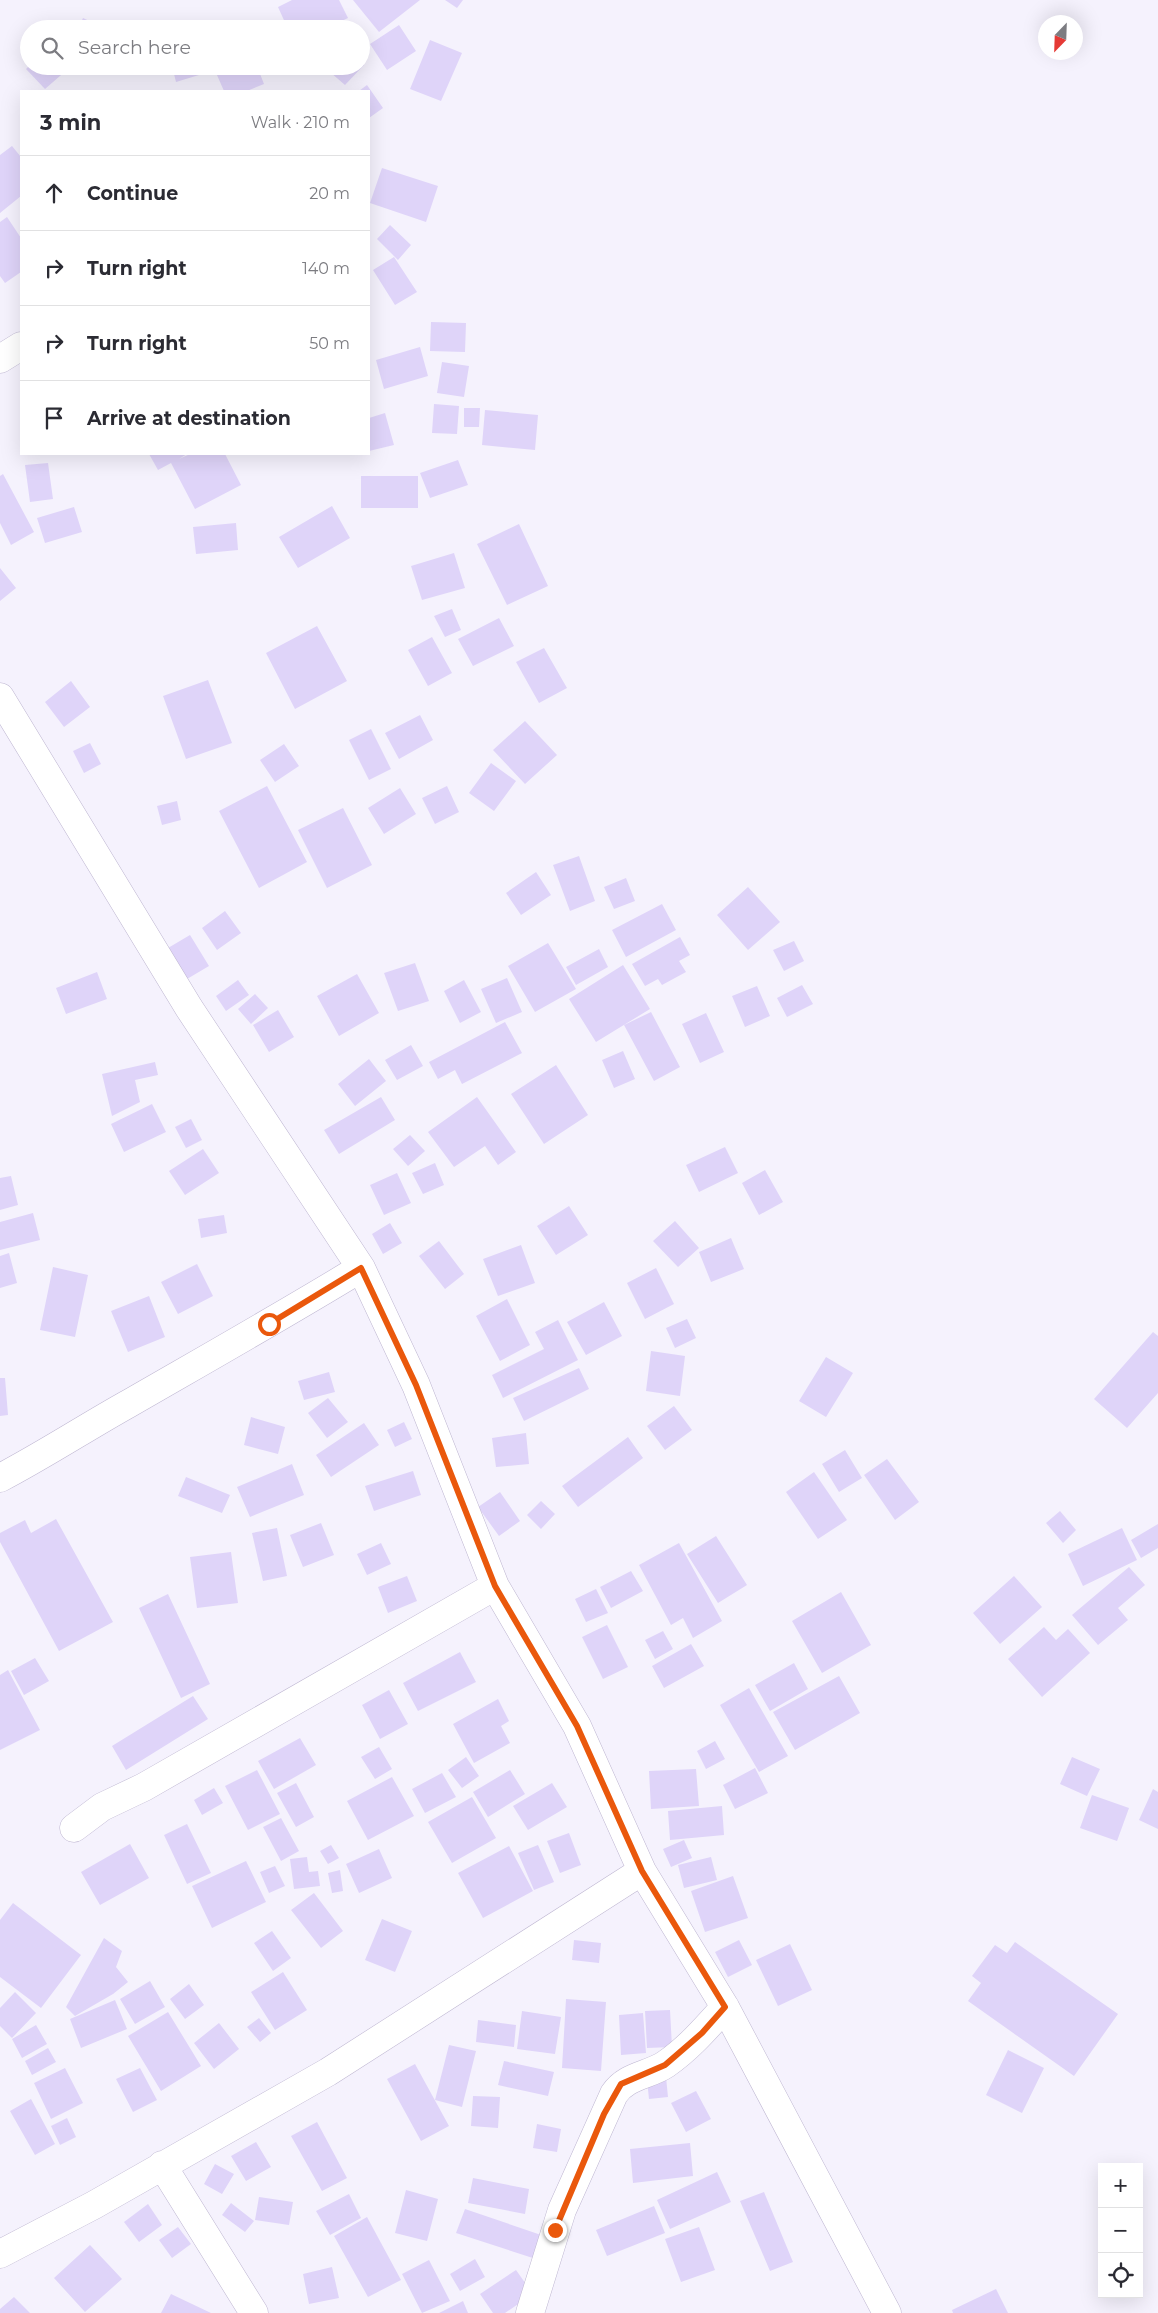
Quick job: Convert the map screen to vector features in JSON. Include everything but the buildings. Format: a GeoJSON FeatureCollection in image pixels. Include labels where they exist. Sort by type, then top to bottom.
{"type":"FeatureCollection","features":[{"type":"Feature","properties":{"kind":"street"},"geometry":{"type":"LineString","coordinates":[[0,359],[20,347]]}},
{"type":"Feature","properties":{"kind":"street"},"geometry":{"type":"LineString","coordinates":[[0,697],[189,1008],[361,1268],[416,1385],[495,1586],[577,1726],[642,1871],[725,2007],[887,2313]]}},
{"type":"Feature","properties":{"kind":"street"},"geometry":{"type":"LineString","coordinates":[[0,1478],[49,1452],[361,1268]]}},
{"type":"Feature","properties":{"kind":"street"},"geometry":{"type":"LineString","coordinates":[[74,1828],[102,1807],[144,1787],[495,1586]]}},
{"type":"Feature","properties":{"kind":"street"},"geometry":{"type":"LineString","coordinates":[[0,2254],[94,2205],[328,2072],[642,1871]]}},
{"type":"Feature","properties":{"kind":"street"},"geometry":{"type":"LineString","coordinates":[[530,2313],[562,2210],[614,2094],[621,2084],[665,2065],[684,2050],[725,2007]]}},
{"type":"Feature","properties":{"kind":"street"},"geometry":{"type":"LineString","coordinates":[[162,2165],[254,2313]]}},
{"type":"Feature","properties":{"kind":"route"},"geometry":{"type":"LineString","coordinates":[[269,1324],[361,1268],[416,1385],[495,1586],[577,1726],[642,1871],[725,2007],[702,2033],[665,2065],[621,2084],[604,2114],[593,2145],[571,2189],[555,2230]]}}]}
